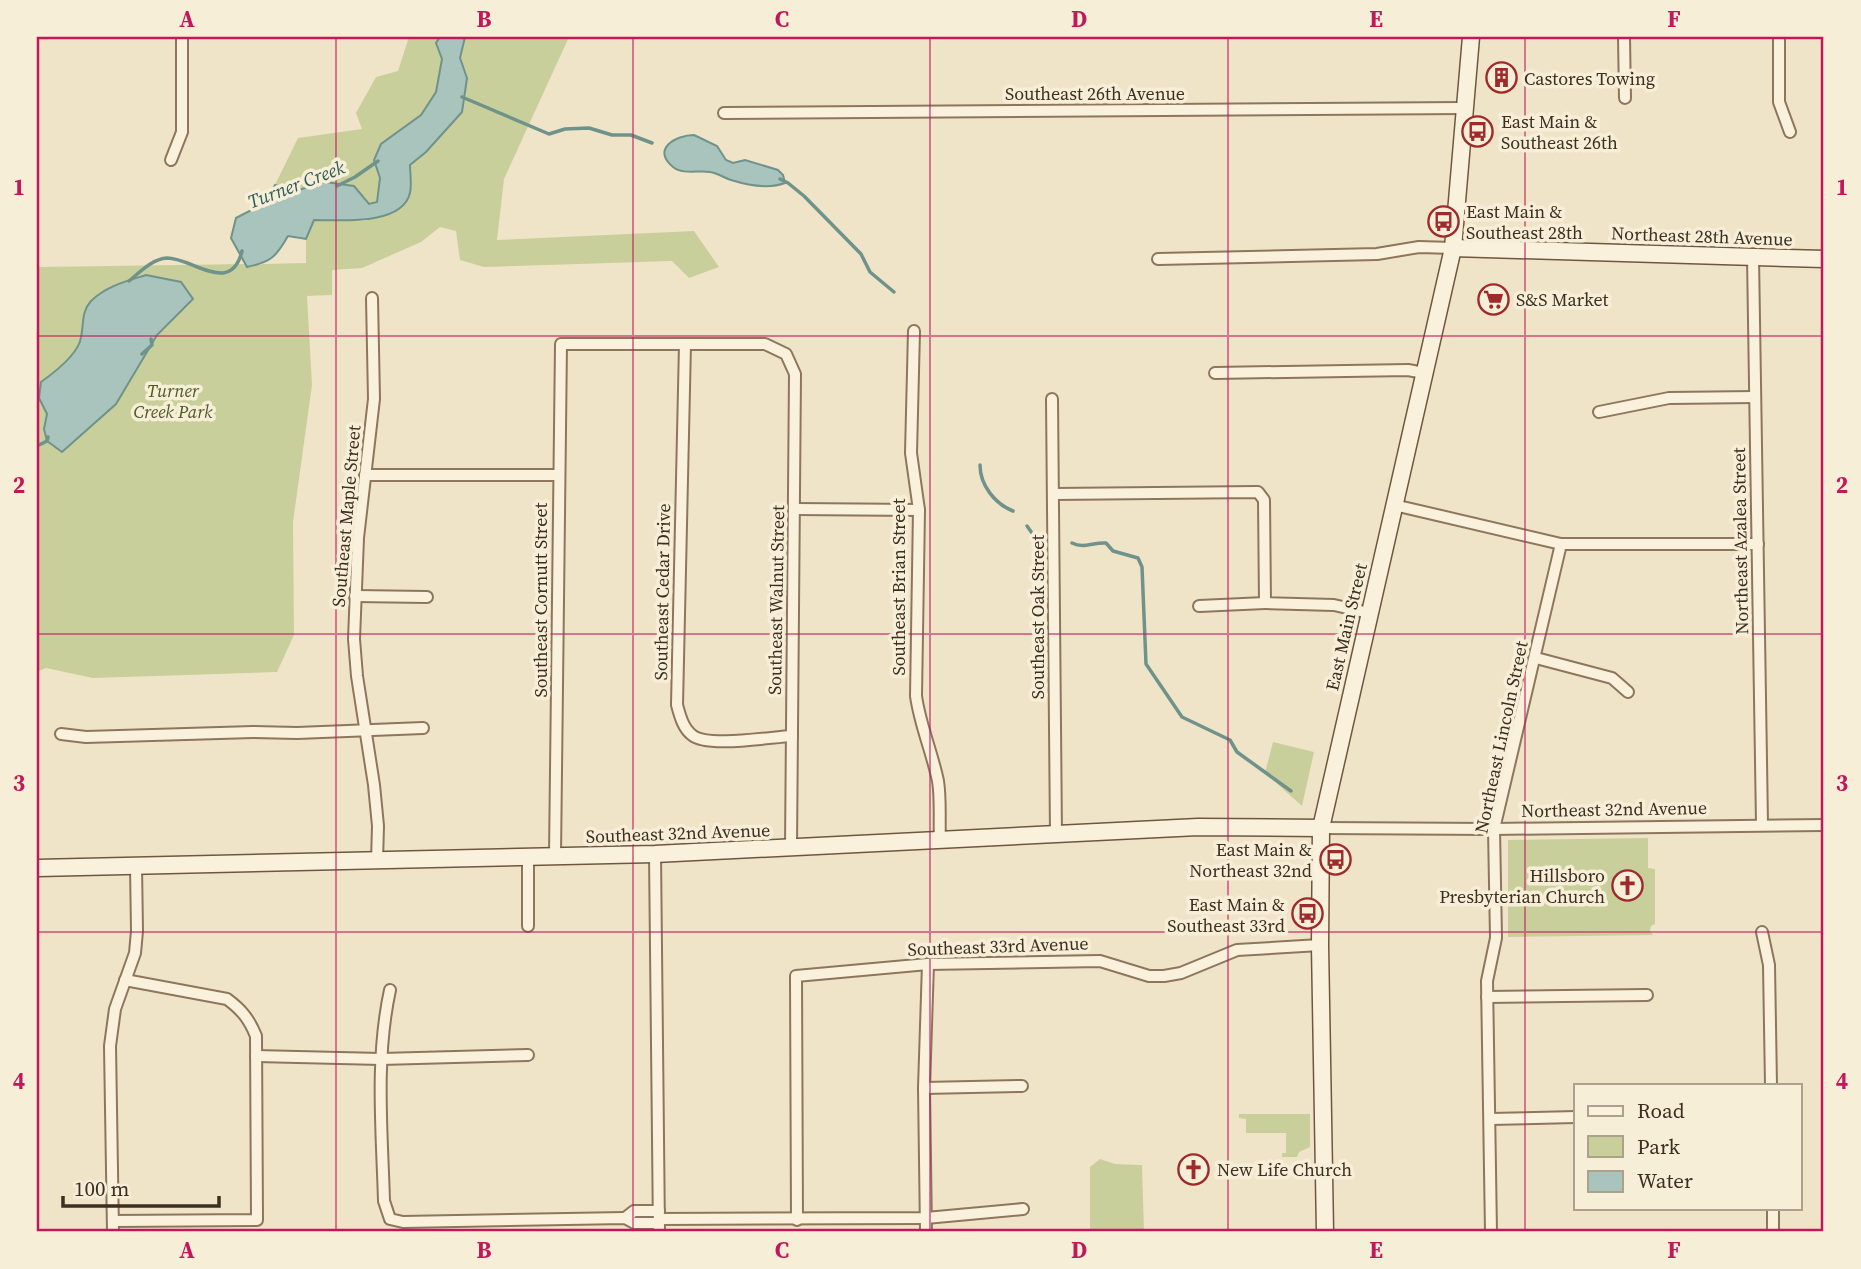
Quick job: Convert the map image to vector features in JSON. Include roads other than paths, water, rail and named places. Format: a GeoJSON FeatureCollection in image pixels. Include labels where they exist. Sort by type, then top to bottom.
{"type":"FeatureCollection","features":[{"type":"Feature","properties":{"kind":"main road","name":"East Main Street"},"geometry":{"type":"LineString","coordinates":[[1325,1232],[1320,945],[1321,828],[1453,248],[1471,37]]}},
{"type":"Feature","properties":{"kind":"main road","name":"Northeast 28th Avenue"},"geometry":{"type":"LineString","coordinates":[[1453,248],[1824,259]]}},
{"type":"Feature","properties":{"kind":"main road","name":"Southeast 32nd Avenue"},"geometry":{"type":"LineString","coordinates":[[37,867],[656,854],[1198,827],[1321,828]]}},
{"type":"Feature","properties":{"kind":"street"},"geometry":{"type":"LineString","coordinates":[[172,160],[182,132],[182,37]]}},
{"type":"Feature","properties":{"kind":"street"},"geometry":{"type":"LineString","coordinates":[[1624,37],[1625,98]]}},
{"type":"Feature","properties":{"kind":"street"},"geometry":{"type":"LineString","coordinates":[[1779,37],[1779,102],[1790,132]]}},
{"type":"Feature","properties":{"kind":"street","name":"Southeast 26th Avenue"},"geometry":{"type":"LineString","coordinates":[[724,113],[1466,108]]}},
{"type":"Feature","properties":{"kind":"street"},"geometry":{"type":"LineString","coordinates":[[1158,259],[1377,254],[1405,248],[1453,248]]}},
{"type":"Feature","properties":{"kind":"street","name":"Northeast Azalea Street"},"geometry":{"type":"LineString","coordinates":[[1753,257],[1762,824]]}},
{"type":"Feature","properties":{"kind":"street","name":"Southeast Maple Street"},"geometry":{"type":"LineString","coordinates":[[372,298],[374,399],[358,538],[354,639],[374,785],[378,826],[377,861]]}},
{"type":"Feature","properties":{"kind":"street","name":"Southeast Brian Street"},"geometry":{"type":"LineString","coordinates":[[914,331],[911,453],[919,510],[916,696],[920,720],[939,784],[940,841]]}},
{"type":"Feature","properties":{"kind":"street","name":"Southeast Cornutt Street"},"geometry":{"type":"LineString","coordinates":[[555,856],[561,344],[685,344]]}},
{"type":"Feature","properties":{"kind":"street","name":"Southeast Walnut Street"},"geometry":{"type":"LineString","coordinates":[[685,344],[765,344],[786,354],[795,374],[791,847]]}},
{"type":"Feature","properties":{"kind":"street","name":"Southeast Cedar Drive"},"geometry":{"type":"LineString","coordinates":[[685,344],[677,705],[682,722],[693,736],[711,741],[792,736]]}},
{"type":"Feature","properties":{"kind":"street"},"geometry":{"type":"LineString","coordinates":[[1215,373],[1408,370],[1424,373]]}},
{"type":"Feature","properties":{"kind":"street"},"geometry":{"type":"LineString","coordinates":[[1599,412],[1670,398],[1755,397]]}},
{"type":"Feature","properties":{"kind":"street","name":"Southeast Oak Street"},"geometry":{"type":"LineString","coordinates":[[1052,398],[1055,835]]}},
{"type":"Feature","properties":{"kind":"street"},"geometry":{"type":"LineString","coordinates":[[365,475],[559,475]]}},
{"type":"Feature","properties":{"kind":"street"},"geometry":{"type":"LineString","coordinates":[[1054,494],[1258,492],[1264,500],[1265,603]]}},
{"type":"Feature","properties":{"kind":"street"},"geometry":{"type":"LineString","coordinates":[[1394,505],[1561,544],[1758,544]]}},
{"type":"Feature","properties":{"kind":"street"},"geometry":{"type":"LineString","coordinates":[[795,509],[919,510]]}},
{"type":"Feature","properties":{"kind":"street","name":"Northeast Lincoln Street"},"geometry":{"type":"LineString","coordinates":[[1492,1232],[1487,981],[1496,938],[1494,829],[1561,544]]}},
{"type":"Feature","properties":{"kind":"street"},"geometry":{"type":"LineString","coordinates":[[355,596],[427,597]]}},
{"type":"Feature","properties":{"kind":"street"},"geometry":{"type":"LineString","coordinates":[[1199,606],[1265,603],[1334,605],[1370,613]]}},
{"type":"Feature","properties":{"kind":"street"},"geometry":{"type":"LineString","coordinates":[[1536,658],[1612,678],[1628,692]]}},
{"type":"Feature","properties":{"kind":"street"},"geometry":{"type":"LineString","coordinates":[[61,734],[86,737],[365,732],[423,728]]}},
{"type":"Feature","properties":{"kind":"street","name":"Northeast 32nd Avenue"},"geometry":{"type":"LineString","coordinates":[[1321,828],[1824,825]]}},
{"type":"Feature","properties":{"kind":"street"},"geometry":{"type":"LineString","coordinates":[[656,854],[659,1221]]}},
{"type":"Feature","properties":{"kind":"street"},"geometry":{"type":"LineString","coordinates":[[528,857],[528,926]]}},
{"type":"Feature","properties":{"kind":"street"},"geometry":{"type":"LineString","coordinates":[[125,980],[227,999],[249,1019],[256,1036],[257,1220],[113,1227],[110,1046],[113,1017],[125,980],[135,953],[136,866]]}},
{"type":"Feature","properties":{"kind":"street"},"geometry":{"type":"LineString","coordinates":[[1762,932],[1769,965],[1771,1084]]}},
{"type":"Feature","properties":{"kind":"street","name":"Southeast 33rd Avenue"},"geometry":{"type":"LineString","coordinates":[[797,1220],[796,976],[928,964],[1100,961],[1149,976],[1164,976],[1190,970],[1237,950],[1320,945]]}},
{"type":"Feature","properties":{"kind":"street"},"geometry":{"type":"LineString","coordinates":[[926,1232],[924,1088],[928,964]]}},
{"type":"Feature","properties":{"kind":"street"},"geometry":{"type":"LineString","coordinates":[[390,990],[383,1025],[381,1059],[384,1201],[390,1219],[403,1222],[625,1218],[634,1223],[926,1218],[1023,1209]]}},
{"type":"Feature","properties":{"kind":"street"},"geometry":{"type":"LineString","coordinates":[[1488,997],[1647,995]]}},
{"type":"Feature","properties":{"kind":"street"},"geometry":{"type":"LineString","coordinates":[[256,1056],[381,1059],[528,1055]]}},
{"type":"Feature","properties":{"kind":"street"},"geometry":{"type":"LineString","coordinates":[[924,1088],[1022,1086]]}},
{"type":"Feature","properties":{"kind":"street"},"geometry":{"type":"LineString","coordinates":[[1490,1119],[1574,1117]]}},
{"type":"Feature","properties":{"kind":"street"},"geometry":{"type":"LineString","coordinates":[[1773,1210],[1773,1232]]}},
{"type":"Feature","properties":{"kind":"water"},"geometry":{"type":"Polygon","coordinates":[[[440,37],[465,37],[460,58],[467,78],[462,112],[426,152],[410,165],[411,190],[405,204],[383,216],[369,219],[314,220],[306,239],[288,236],[272,258],[247,267],[231,238],[236,218],[265,203],[275,185],[295,191],[325,182],[354,186],[369,204],[377,202],[380,178],[374,160],[381,144],[421,115],[436,92],[442,59],[436,43],[440,37]]]}},
{"type":"Feature","properties":{"kind":"water"},"geometry":{"type":"Polygon","coordinates":[[[694,135],[717,146],[726,160],[733,163],[745,160],[778,170],[785,183],[758,186],[713,173],[686,172],[673,167],[664,154],[668,144],[680,137],[694,135]]]}},
{"type":"Feature","properties":{"kind":"water"},"geometry":{"type":"Polygon","coordinates":[[[146,275],[181,282],[193,299],[157,335],[116,404],[62,452],[47,441],[44,429],[47,414],[39,398],[41,382],[66,362],[76,350],[84,314],[91,301],[110,288],[146,275]]]}},
{"type":"Feature","properties":{"kind":"waterway"},"geometry":{"type":"LineString","coordinates":[[462,97],[549,134],[565,129],[589,128],[612,135],[631,135],[652,143]]}},
{"type":"Feature","properties":{"kind":"waterway","name":"Turner Creek"},"geometry":{"type":"LineString","coordinates":[[337,186],[378,161]]}},
{"type":"Feature","properties":{"kind":"waterway"},"geometry":{"type":"LineString","coordinates":[[780,179],[804,196],[861,254],[870,272],[894,292]]}},
{"type":"Feature","properties":{"kind":"waterway","name":"Turner Creek"},"geometry":{"type":"LineString","coordinates":[[129,281],[151,263],[167,258],[210,271],[229,271],[237,264],[242,251]]}},
{"type":"Feature","properties":{"kind":"waterway","name":"Turner Creek"},"geometry":{"type":"LineString","coordinates":[[142,354],[152,345],[151,339]]}},
{"type":"Feature","properties":{"kind":"waterway","name":"Turner Creek"},"geometry":{"type":"LineString","coordinates":[[37,446],[47,441],[48,437]]}},
{"type":"Feature","properties":{"kind":"waterway"},"geometry":{"type":"LineString","coordinates":[[980,465],[983,480],[990,493],[1000,504],[1013,511]]}},
{"type":"Feature","properties":{"kind":"waterway"},"geometry":{"type":"LineString","coordinates":[[1027,526],[1037,540]]}},
{"type":"Feature","properties":{"kind":"waterway"},"geometry":{"type":"LineString","coordinates":[[1072,543],[1106,543],[1113,551],[1138,558],[1142,567],[1146,664],[1182,717],[1230,740],[1237,752],[1291,791]]}},
{"type":"Feature","properties":{"kind":"place","name":"Castores Towing"},"geometry":{"type":"Point","coordinates":[1501,78]}},
{"type":"Feature","properties":{"kind":"place","name":"East Main & Southeast 26th"},"geometry":{"type":"Point","coordinates":[1478,131]}},
{"type":"Feature","properties":{"kind":"place","name":"East Main & Southeast 28th"},"geometry":{"type":"Point","coordinates":[1443,221]}},
{"type":"Feature","properties":{"kind":"place","name":"S&S Market"},"geometry":{"type":"Point","coordinates":[1493,299]}},
{"type":"Feature","properties":{"kind":"place","name":"East Main & Northeast 32nd"},"geometry":{"type":"Point","coordinates":[1335,859]}},
{"type":"Feature","properties":{"kind":"place","name":"Hillsboro Presbyterian Church"},"geometry":{"type":"Point","coordinates":[1628,885]}},
{"type":"Feature","properties":{"kind":"place","name":"East Main & Southeast 33rd"},"geometry":{"type":"Point","coordinates":[1308,914]}},
{"type":"Feature","properties":{"kind":"place","name":"New Life Church"},"geometry":{"type":"Point","coordinates":[1194,1169]}},
{"type":"Feature","properties":{"kind":"park label","name":"Turner Creek Park"},"geometry":{"type":"Point","coordinates":[173,400]}}]}
